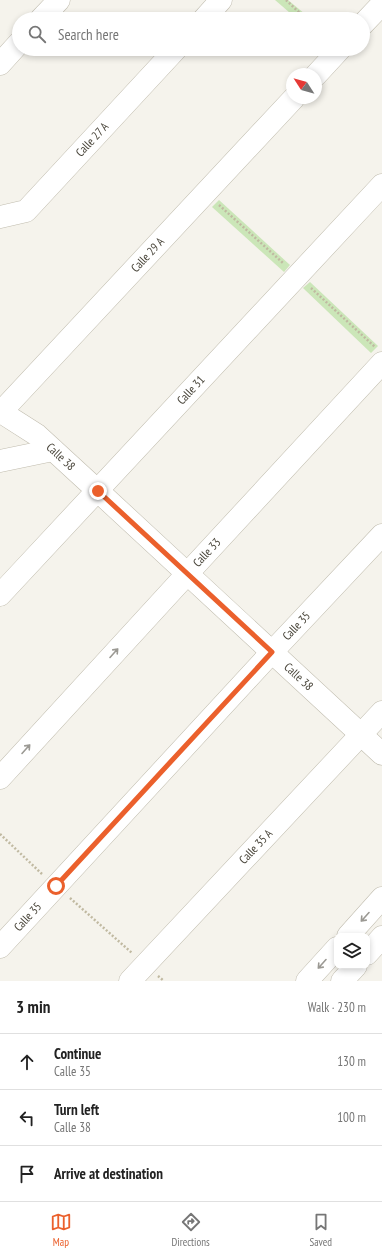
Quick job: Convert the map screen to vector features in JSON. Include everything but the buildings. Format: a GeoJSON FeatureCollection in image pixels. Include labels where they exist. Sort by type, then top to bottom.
{"type":"FeatureCollection","features":[{"type":"Feature","properties":{"kind":"street"},"geometry":{"type":"LineString","coordinates":[[48,12],[59,0]]}},
{"type":"Feature","properties":{"kind":"street"},"geometry":{"type":"LineString","coordinates":[[210,12],[221,0]]}},
{"type":"Feature","properties":{"kind":"street"},"geometry":{"type":"LineString","coordinates":[[370,17],[382,4]]}},
{"type":"Feature","properties":{"kind":"street"},"geometry":{"type":"LineString","coordinates":[[0,64],[12,51]]}},
{"type":"Feature","properties":{"kind":"street","name":"Calle 27 A"},"geometry":{"type":"LineString","coordinates":[[0,217],[26,211],[170,56]]}},
{"type":"Feature","properties":{"kind":"street"},"geometry":{"type":"LineString","coordinates":[[322,68],[334,56]]}},
{"type":"Feature","properties":{"kind":"street","name":"Calle 29 A"},"geometry":{"type":"LineString","coordinates":[[1,410],[288,104]]}},
{"type":"Feature","properties":{"kind":"street","name":"Calle 31"},"geometry":{"type":"LineString","coordinates":[[2,592],[98,491],[382,185]]}},
{"type":"Feature","properties":{"kind":"street","name":"Calle 33"},"geometry":{"type":"LineString","coordinates":[[0,778],[186,574],[382,363]]}},
{"type":"Feature","properties":{"kind":"street","name":"Calle 38"},"geometry":{"type":"LineString","coordinates":[[1,410],[37,435],[382,754]]}},
{"type":"Feature","properties":{"kind":"street"},"geometry":{"type":"LineString","coordinates":[[0,461],[53,450]]}},
{"type":"Feature","properties":{"kind":"street","name":"Calle 35"},"geometry":{"type":"LineString","coordinates":[[0,947],[382,535]]}},
{"type":"Feature","properties":{"kind":"street","name":"Calle 35 A"},"geometry":{"type":"LineString","coordinates":[[130,981],[382,712]]}},
{"type":"Feature","properties":{"kind":"street"},"geometry":{"type":"LineString","coordinates":[[351,933],[382,898]]}},
{"type":"Feature","properties":{"kind":"street"},"geometry":{"type":"LineString","coordinates":[[370,951],[382,937]]}},
{"type":"Feature","properties":{"kind":"street"},"geometry":{"type":"LineString","coordinates":[[307,981],[334,951]]}},
{"type":"Feature","properties":{"kind":"street"},"geometry":{"type":"LineString","coordinates":[[342,981],[353,969]]}},
{"type":"Feature","properties":{"kind":"path"},"geometry":{"type":"LineString","coordinates":[[286,0],[299,12]]}},
{"type":"Feature","properties":{"kind":"path"},"geometry":{"type":"LineString","coordinates":[[0,834],[56,886],[164,981]]}},
{"type":"Feature","properties":{"kind":"green space"},"geometry":{"type":"Polygon","coordinates":[[[275,0],[288,0],[303,12],[289,12],[275,0]]]}},
{"type":"Feature","properties":{"kind":"green space"},"geometry":{"type":"Polygon","coordinates":[[[219,200],[290,265],[284,272],[212,207],[219,200]]]}},
{"type":"Feature","properties":{"kind":"green space"},"geometry":{"type":"Polygon","coordinates":[[[310,282],[378,346],[371,353],[303,288],[310,282]]]}},
{"type":"Feature","properties":{"kind":"route"},"geometry":{"type":"LineString","coordinates":[[56,886],[272,652],[98,491]]}}]}
